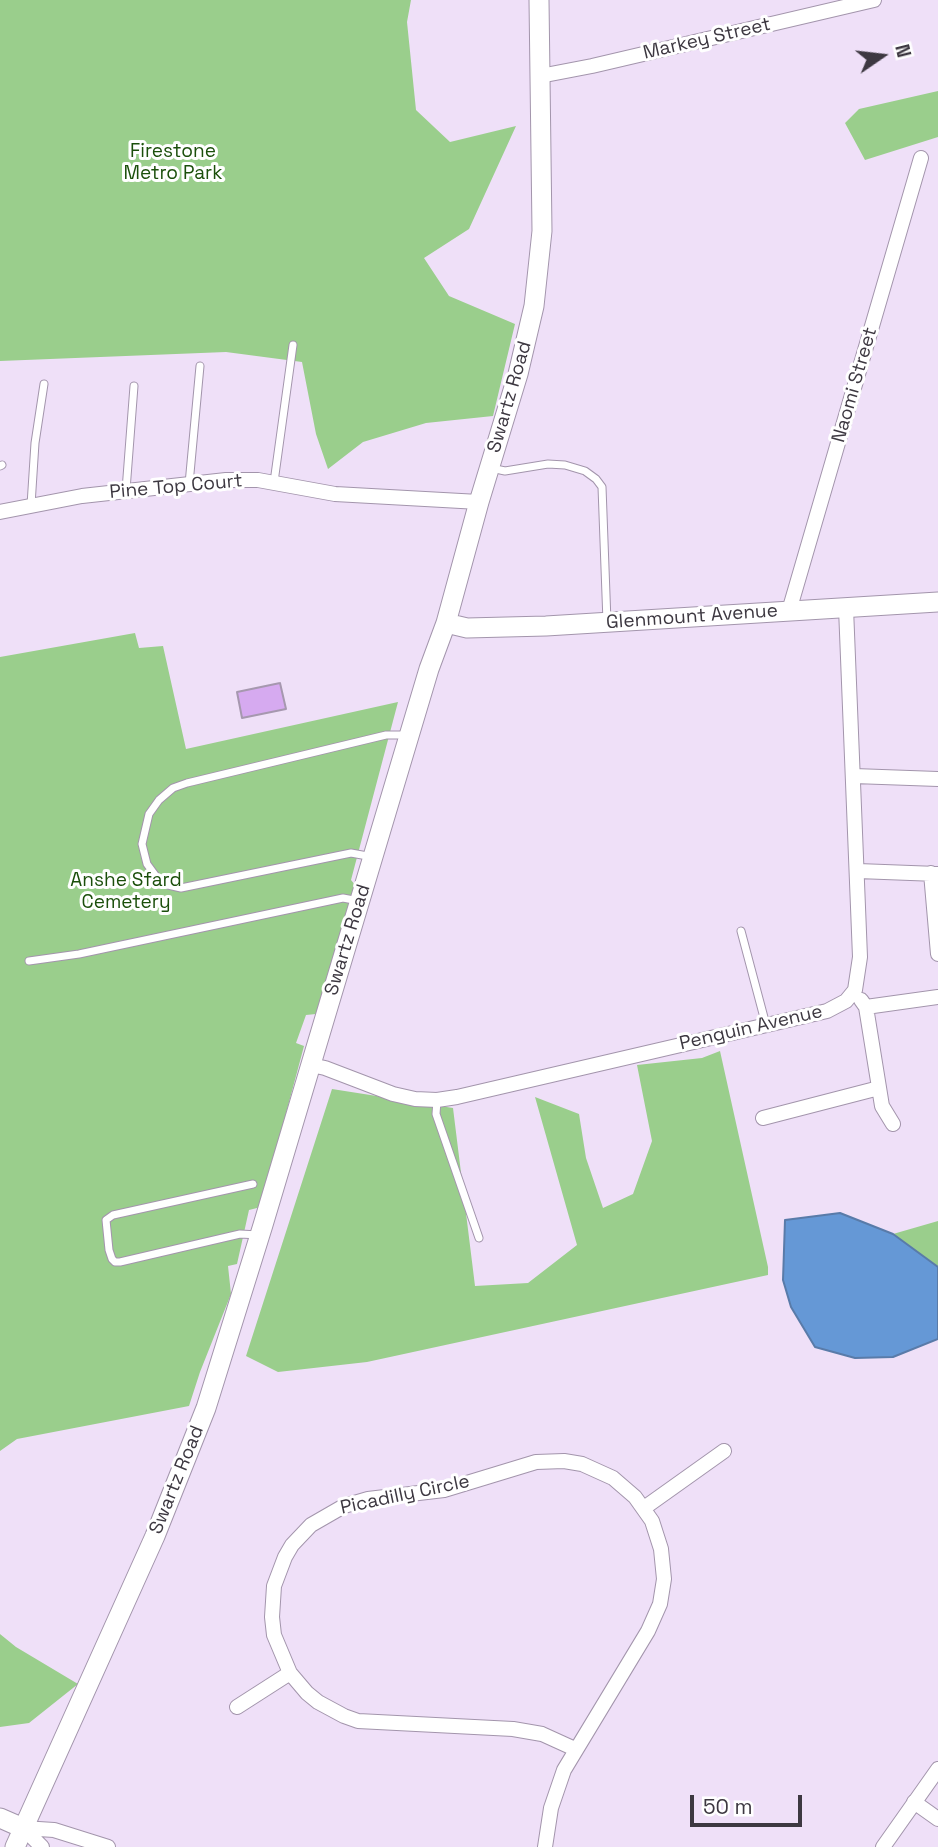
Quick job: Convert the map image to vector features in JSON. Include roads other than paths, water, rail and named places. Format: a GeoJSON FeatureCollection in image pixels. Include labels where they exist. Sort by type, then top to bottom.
{"type":"FeatureCollection","features":[{"type":"Feature","properties":{"kind":"street","name":"Swartz Road"},"geometry":{"type":"LineString","coordinates":[[16,1847],[119,1618],[206,1408],[429,669],[446,623],[478,502],[526,340],[540,263],[542,188],[539,0]]}},
{"type":"Feature","properties":{"kind":"street","name":"Markey Street"},"geometry":{"type":"LineString","coordinates":[[540,76],[874,0]]}},
{"type":"Feature","properties":{"kind":"street","name":"Naomi Street"},"geometry":{"type":"LineString","coordinates":[[789,611],[921,159]]}},
{"type":"Feature","properties":{"kind":"street","name":"Pine Top Court"},"geometry":{"type":"LineString","coordinates":[[0,512],[127,490],[226,480],[274,483],[335,494],[478,502]]}},
{"type":"Feature","properties":{"kind":"street","name":"Glenmount Avenue"},"geometry":{"type":"LineString","coordinates":[[446,623],[467,628],[504,628],[938,602]]}},
{"type":"Feature","properties":{"kind":"street"},"geometry":{"type":"LineString","coordinates":[[846,608],[858,872],[860,957],[855,990],[866,1007],[882,1106],[893,1124]]}},
{"type":"Feature","properties":{"kind":"street"},"geometry":{"type":"LineString","coordinates":[[853,776],[938,779]]}},
{"type":"Feature","properties":{"kind":"street"},"geometry":{"type":"LineString","coordinates":[[858,872],[934,874],[938,954]]}},
{"type":"Feature","properties":{"kind":"street","name":"Penguin Avenue"},"geometry":{"type":"LineString","coordinates":[[311,1065],[393,1094],[437,1100],[836,1007],[846,1001],[855,990]]}},
{"type":"Feature","properties":{"kind":"street"},"geometry":{"type":"LineString","coordinates":[[866,1007],[938,997]]}},
{"type":"Feature","properties":{"kind":"street"},"geometry":{"type":"LineString","coordinates":[[763,1118],[879,1088]]}},
{"type":"Feature","properties":{"kind":"street"},"geometry":{"type":"LineString","coordinates":[[644,1508],[724,1451]]}},
{"type":"Feature","properties":{"kind":"street","name":"Picadilly Circle"},"geometry":{"type":"LineString","coordinates":[[545,1847],[551,1808],[564,1770],[648,1631],[660,1604],[664,1579],[661,1549],[652,1521],[644,1508],[625,1488],[598,1470],[582,1464],[548,1460],[522,1465],[444,1490],[368,1499],[332,1511],[311,1525],[292,1545],[274,1586],[274,1635],[290,1673],[318,1702],[358,1721],[513,1729],[542,1734],[575,1749]]}},
{"type":"Feature","properties":{"kind":"street"},"geometry":{"type":"LineString","coordinates":[[237,1707],[290,1673]]}},
{"type":"Feature","properties":{"kind":"street"},"geometry":{"type":"LineString","coordinates":[[883,1847],[938,1769]]}},
{"type":"Feature","properties":{"kind":"street"},"geometry":{"type":"LineString","coordinates":[[914,1802],[938,1819]]}},
{"type":"Feature","properties":{"kind":"street"},"geometry":{"type":"LineString","coordinates":[[0,1818],[23,1828],[54,1830],[107,1847]]}},
{"type":"Feature","properties":{"kind":"street"},"geometry":{"type":"LineString","coordinates":[[23,1828],[42,1847]]}},
{"type":"Feature","properties":{"kind":"lane"},"geometry":{"type":"LineString","coordinates":[[274,483],[293,345]]}},
{"type":"Feature","properties":{"kind":"lane"},"geometry":{"type":"LineString","coordinates":[[190,484],[200,366]]}},
{"type":"Feature","properties":{"kind":"lane"},"geometry":{"type":"LineString","coordinates":[[31,506],[35,443],[44,384]]}},
{"type":"Feature","properties":{"kind":"lane"},"geometry":{"type":"LineString","coordinates":[[127,490],[134,386]]}},
{"type":"Feature","properties":{"kind":"lane"},"geometry":{"type":"LineString","coordinates":[[489,468],[505,471],[548,464],[565,465],[585,471],[596,479],[602,487],[607,622]]}},
{"type":"Feature","properties":{"kind":"lane"},"geometry":{"type":"LineString","coordinates":[[373,858],[351,853],[181,887],[168,885],[158,879],[147,864],[142,844],[149,814],[159,800],[173,788],[386,736],[410,735]]}},
{"type":"Feature","properties":{"kind":"lane"},"geometry":{"type":"LineString","coordinates":[[29,961],[79,954],[343,898],[360,902]]}},
{"type":"Feature","properties":{"kind":"lane"},"geometry":{"type":"LineString","coordinates":[[741,931],[766,1025]]}},
{"type":"Feature","properties":{"kind":"lane"},"geometry":{"type":"LineString","coordinates":[[437,1100],[436,1114],[479,1238]]}},
{"type":"Feature","properties":{"kind":"lane"},"geometry":{"type":"LineString","coordinates":[[253,1184],[113,1215],[106,1220],[109,1250],[112,1259],[120,1262],[240,1234],[260,1235]]}},
{"type":"Feature","properties":{"kind":"water"},"geometry":{"type":"Polygon","coordinates":[[[840,1213],[893,1234],[938,1267],[938,1339],[893,1357],[855,1358],[815,1347],[791,1307],[783,1280],[785,1220],[840,1213]]]}},
{"type":"Feature","properties":{"kind":"park label","name":"Firestone Metro Park"},"geometry":{"type":"Point","coordinates":[173,163]}},
{"type":"Feature","properties":{"kind":"park label","name":"Anshe Sfard Cemetery"},"geometry":{"type":"Point","coordinates":[126,892]}}]}
